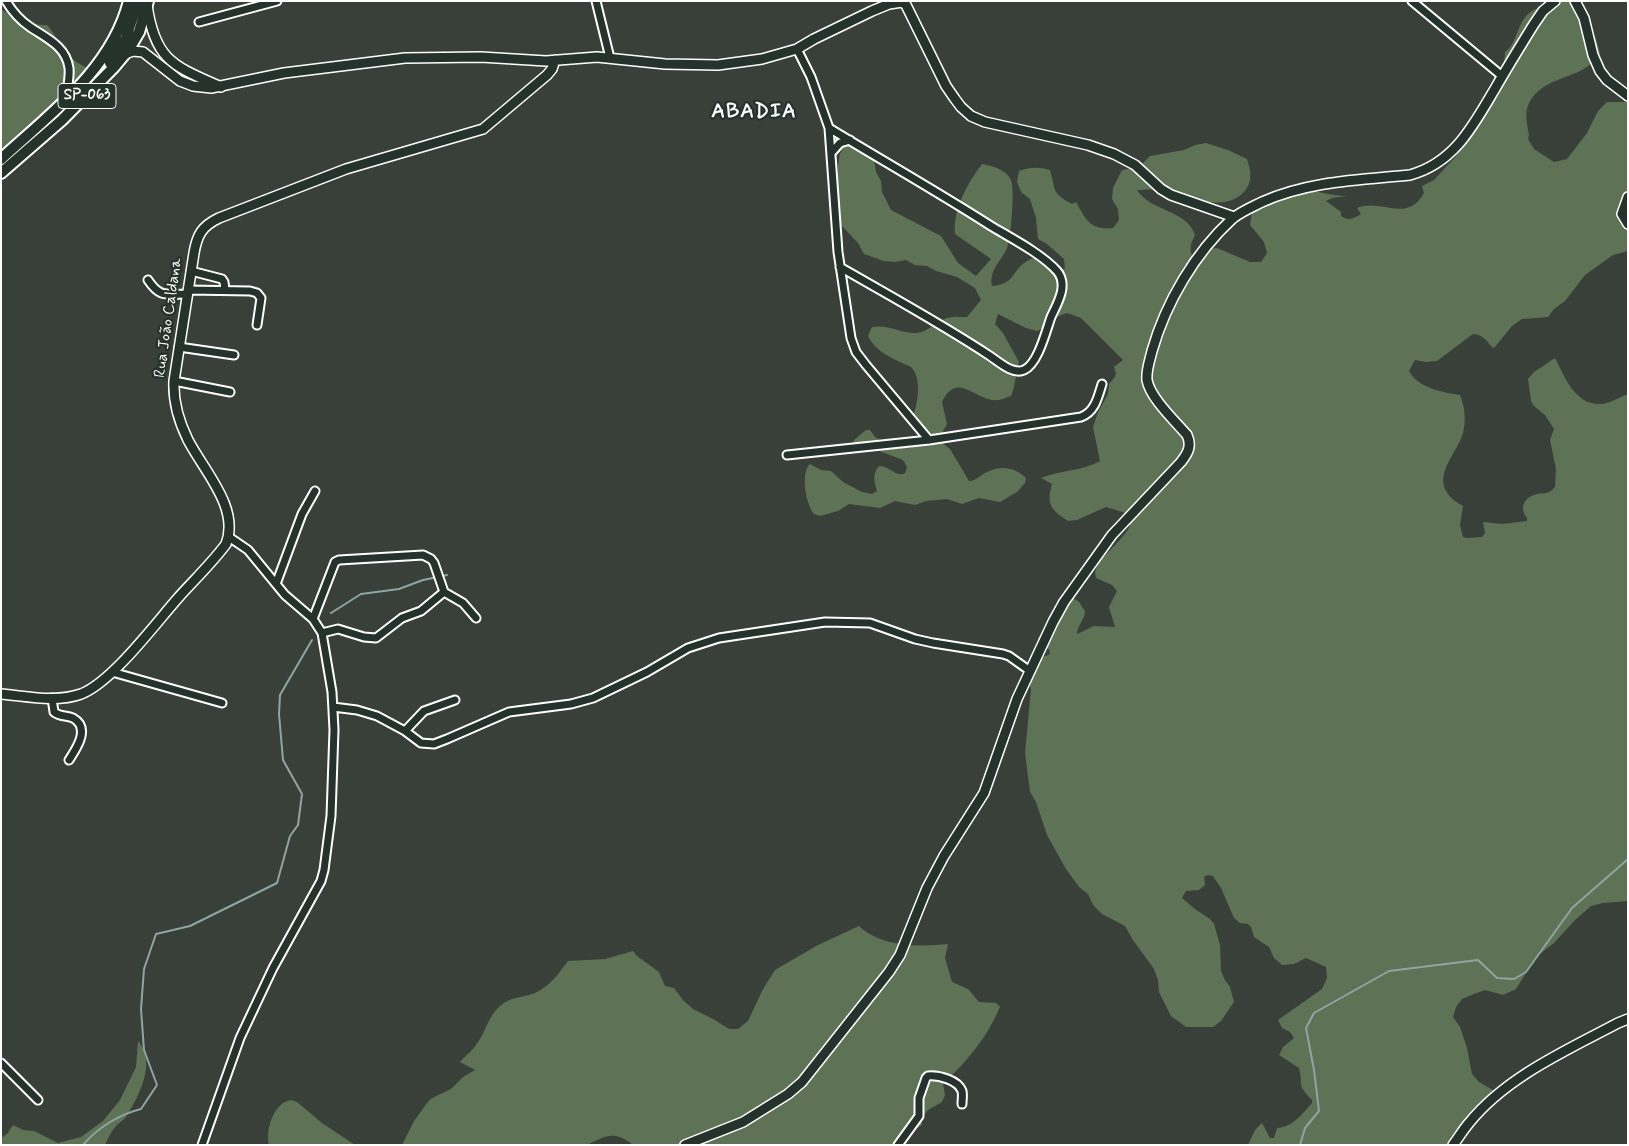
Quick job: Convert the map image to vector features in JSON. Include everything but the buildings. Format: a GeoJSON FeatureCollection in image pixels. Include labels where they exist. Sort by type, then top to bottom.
{"type":"FeatureCollection","features":[{"type":"Feature","properties":{"kind":"main road","name":"SP-063"},"geometry":{"type":"LineString","coordinates":[[1,159],[66,99],[91,73],[110,48],[120,28],[129,1]]}},
{"type":"Feature","properties":{"kind":"main road","name":"SP-063"},"geometry":{"type":"LineString","coordinates":[[1,172],[88,96],[125,54],[139,32],[145,3]]}},
{"type":"Feature","properties":{"kind":"main road","name":"SP-063"},"geometry":{"type":"LineString","coordinates":[[1,172],[59,120],[103,73],[126,38],[145,3]]}},
{"type":"Feature","properties":{"kind":"street"},"geometry":{"type":"LineString","coordinates":[[6,1],[29,27],[53,41],[65,56],[69,67],[66,99]]}},
{"type":"Feature","properties":{"kind":"street"},"geometry":{"type":"LineString","coordinates":[[199,22],[264,2],[277,1]]}},
{"type":"Feature","properties":{"kind":"street"},"geometry":{"type":"LineString","coordinates":[[596,1],[610,58]]}},
{"type":"Feature","properties":{"kind":"street"},"geometry":{"type":"LineString","coordinates":[[1412,1],[1502,76]]}},
{"type":"Feature","properties":{"kind":"street"},"geometry":{"type":"LineString","coordinates":[[684,1145],[743,1122],[788,1094],[802,1082],[889,972],[900,955],[916,913],[936,872],[984,793],[1017,699],[1064,602],[1112,535],[1187,454],[1190,445],[1187,435],[1150,388],[1147,373],[1155,342],[1171,302],[1190,270],[1214,237],[1234,217],[1262,202],[1294,190],[1315,184],[1410,175],[1423,172],[1436,165],[1457,147],[1472,127],[1543,11],[1555,1]]}},
{"type":"Feature","properties":{"kind":"street"},"geometry":{"type":"LineString","coordinates":[[1574,1],[1584,18],[1600,72],[1606,80],[1628,96]]}},
{"type":"Feature","properties":{"kind":"street"},"geometry":{"type":"LineString","coordinates":[[125,54],[143,52],[171,75],[193,86],[211,88],[284,73],[404,58],[481,57],[550,60],[610,58],[665,64],[718,65],[762,59],[797,49],[814,39],[889,4],[902,2],[908,3],[946,86],[961,107],[971,116],[985,122],[1088,145],[1114,154],[1135,165],[1161,189],[1171,195],[1234,217]]}},
{"type":"Feature","properties":{"kind":"street"},"geometry":{"type":"LineString","coordinates":[[145,3],[157,41],[171,62],[221,87]]}},
{"type":"Feature","properties":{"kind":"street"},"geometry":{"type":"LineString","coordinates":[[797,49],[811,77],[829,128],[840,267],[851,338],[856,352],[929,440]]}},
{"type":"Feature","properties":{"kind":"street","name":"Rua João Caldana"},"geometry":{"type":"LineString","coordinates":[[229,537],[230,517],[228,510],[188,439],[173,397],[196,239],[203,227],[210,222],[346,169],[483,129],[552,69],[550,60]]}},
{"type":"Feature","properties":{"kind":"street"},"geometry":{"type":"LineString","coordinates":[[829,128],[931,188],[1023,246],[1057,272],[1062,284],[1060,296],[1036,356],[1030,366],[1023,371],[1017,371],[1008,368],[974,345],[840,267]]}},
{"type":"Feature","properties":{"kind":"street"},"geometry":{"type":"LineString","coordinates":[[832,152],[840,143],[850,140]]}},
{"type":"Feature","properties":{"kind":"street"},"geometry":{"type":"LineString","coordinates":[[1628,198],[1622,214],[1628,224]]}},
{"type":"Feature","properties":{"kind":"street"},"geometry":{"type":"LineString","coordinates":[[191,271],[222,279],[225,290]]}},
{"type":"Feature","properties":{"kind":"street"},"geometry":{"type":"LineString","coordinates":[[148,280],[155,291],[159,293],[225,290],[250,291],[260,295],[257,325]]}},
{"type":"Feature","properties":{"kind":"street"},"geometry":{"type":"LineString","coordinates":[[179,346],[234,355]]}},
{"type":"Feature","properties":{"kind":"street"},"geometry":{"type":"LineString","coordinates":[[174,381],[230,392]]}},
{"type":"Feature","properties":{"kind":"street"},"geometry":{"type":"LineString","coordinates":[[787,455],[929,440],[1081,417],[1087,415],[1092,410],[1102,384]]}},
{"type":"Feature","properties":{"kind":"street"},"geometry":{"type":"LineString","coordinates":[[276,584],[302,514],[315,491]]}},
{"type":"Feature","properties":{"kind":"street"},"geometry":{"type":"LineString","coordinates":[[1,694],[52,698],[68,697],[90,689],[112,672],[220,552],[229,537],[248,550],[285,594],[313,619],[322,632],[333,706],[331,816],[324,870],[321,881],[273,968],[240,1038],[202,1145]]}},
{"type":"Feature","properties":{"kind":"street"},"geometry":{"type":"LineString","coordinates":[[313,619],[332,566],[339,560],[423,555],[434,563],[444,592],[463,604],[476,618]]}},
{"type":"Feature","properties":{"kind":"street"},"geometry":{"type":"LineString","coordinates":[[322,632],[338,629],[364,637],[376,638],[402,618],[421,611],[444,592]]}},
{"type":"Feature","properties":{"kind":"street"},"geometry":{"type":"LineString","coordinates":[[333,706],[377,716],[405,731],[421,743],[434,744],[448,740],[509,712],[571,704],[593,698],[632,680],[688,648],[703,642],[825,622],[870,623],[915,639],[1003,654],[1009,656],[1030,671]]}},
{"type":"Feature","properties":{"kind":"street"},"geometry":{"type":"LineString","coordinates":[[112,672],[222,703]]}},
{"type":"Feature","properties":{"kind":"street"},"geometry":{"type":"LineString","coordinates":[[52,698],[54,712],[73,718],[81,730],[81,739],[68,760]]}},
{"type":"Feature","properties":{"kind":"street"},"geometry":{"type":"LineString","coordinates":[[405,731],[424,711],[455,700]]}},
{"type":"Feature","properties":{"kind":"street"},"geometry":{"type":"LineString","coordinates":[[1453,1145],[1469,1122],[1484,1107],[1520,1078],[1628,1018]]}},
{"type":"Feature","properties":{"kind":"street"},"geometry":{"type":"LineString","coordinates":[[1,1063],[38,1100]]}},
{"type":"Feature","properties":{"kind":"street"},"geometry":{"type":"LineString","coordinates":[[898,1145],[919,1116],[919,1098],[928,1076],[941,1076],[959,1086],[963,1094],[962,1104]]}},
{"type":"Feature","properties":{"kind":"green space"},"geometry":{"type":"Polygon","coordinates":[[[1559,2],[1571,2],[1586,16],[1600,53],[1586,68],[1549,84],[1536,94],[1526,112],[1528,139],[1534,149],[1554,162],[1567,159],[1587,133],[1598,111],[1607,102],[1628,102],[1628,251],[1613,255],[1585,275],[1565,301],[1554,309],[1548,317],[1522,319],[1512,326],[1494,348],[1482,337],[1473,334],[1437,361],[1415,360],[1409,371],[1418,382],[1438,391],[1460,395],[1462,400],[1464,414],[1463,433],[1448,463],[1443,479],[1449,496],[1463,506],[1460,525],[1463,537],[1467,538],[1482,537],[1485,533],[1483,522],[1503,524],[1527,521],[1523,510],[1526,500],[1533,495],[1549,492],[1555,487],[1556,469],[1550,440],[1554,429],[1545,415],[1531,401],[1528,379],[1534,372],[1555,358],[1572,389],[1585,400],[1602,404],[1628,394],[1628,901],[1591,906],[1554,943],[1536,957],[1516,989],[1503,995],[1485,990],[1462,999],[1456,1007],[1453,1017],[1460,1027],[1467,1048],[1472,1074],[1479,1082],[1498,1093],[1453,1145],[1248,1145],[1255,1130],[1262,1123],[1270,1138],[1274,1138],[1277,1128],[1292,1123],[1312,1103],[1312,1100],[1302,1087],[1299,1068],[1279,1055],[1283,1047],[1294,1038],[1290,1032],[1282,1028],[1278,1020],[1322,989],[1327,978],[1326,967],[1306,958],[1294,964],[1282,965],[1274,958],[1269,947],[1254,937],[1248,924],[1240,923],[1234,918],[1221,888],[1213,876],[1208,875],[1204,877],[1205,885],[1199,890],[1186,891],[1182,898],[1214,924],[1220,945],[1221,971],[1230,987],[1234,1002],[1221,1021],[1213,1027],[1186,1027],[1171,1016],[1159,992],[1158,980],[1154,969],[1125,926],[1102,914],[1093,905],[1088,894],[1079,887],[1066,869],[1047,835],[1036,802],[1030,792],[1025,753],[1031,689],[1024,666],[1050,654],[1049,649],[1039,647],[1038,639],[1070,596],[1079,602],[1085,611],[1077,634],[1094,626],[1115,627],[1109,607],[1117,591],[1112,585],[1096,578],[1095,572],[1104,557],[1127,530],[1131,523],[1132,515],[1106,507],[1077,520],[1068,521],[1051,506],[1050,491],[1052,484],[1041,478],[1086,467],[1100,461],[1093,427],[1098,412],[1108,394],[1109,384],[1115,377],[1114,367],[1123,360],[1081,318],[1067,313],[1053,318],[1046,326],[1037,331],[1026,328],[998,314],[995,324],[1003,333],[1019,362],[1011,396],[994,400],[963,388],[952,389],[942,402],[947,424],[941,435],[936,438],[950,449],[969,481],[997,468],[1013,469],[1022,474],[1026,478],[1025,483],[1017,492],[1000,502],[979,498],[962,504],[947,499],[926,501],[915,505],[895,501],[880,508],[849,504],[838,511],[820,516],[814,514],[805,489],[805,475],[810,464],[821,470],[831,471],[843,482],[862,492],[872,494],[877,491],[874,478],[879,466],[899,474],[905,473],[907,467],[903,460],[869,447],[853,444],[854,440],[866,430],[870,430],[875,437],[888,445],[898,443],[914,446],[928,441],[913,416],[918,391],[917,377],[911,367],[901,363],[874,345],[868,336],[872,327],[878,326],[910,333],[920,332],[947,318],[967,317],[981,300],[975,288],[957,277],[936,271],[927,266],[915,265],[906,260],[884,261],[864,254],[858,243],[842,226],[837,216],[840,154],[845,144],[874,159],[876,172],[881,181],[882,192],[891,210],[941,236],[958,263],[976,276],[991,259],[955,234],[956,215],[966,188],[982,164],[1006,173],[1012,185],[1013,203],[1010,234],[1005,253],[992,275],[992,286],[1007,282],[1021,265],[1034,258],[1054,268],[1065,269],[1064,259],[1047,244],[1038,239],[1036,218],[1030,199],[1021,192],[1017,182],[1019,171],[1034,168],[1050,170],[1057,194],[1072,204],[1076,202],[1086,219],[1094,225],[1113,228],[1119,220],[1118,209],[1112,199],[1113,188],[1122,170],[1139,167],[1150,156],[1184,150],[1206,143],[1247,159],[1250,172],[1249,184],[1244,192],[1235,199],[1214,203],[1159,190],[1137,190],[1151,203],[1176,215],[1190,227],[1195,235],[1191,246],[1191,253],[1196,263],[1204,249],[1217,248],[1250,262],[1261,262],[1267,253],[1264,242],[1250,225],[1251,217],[1258,203],[1272,194],[1296,189],[1347,196],[1332,198],[1326,201],[1341,212],[1341,216],[1349,219],[1361,214],[1357,208],[1376,206],[1402,209],[1410,207],[1417,202],[1424,193],[1422,186],[1434,180],[1457,155],[1504,67],[1505,52],[1513,43],[1526,16],[1539,8],[1541,14],[1559,2]]]}},
{"type":"Feature","properties":{"kind":"green space"},"geometry":{"type":"Polygon","coordinates":[[[1,9],[23,21],[47,25],[70,57],[91,69],[1,158],[1,9]]]}},
{"type":"Feature","properties":{"kind":"green space"},"geometry":{"type":"Polygon","coordinates":[[[859,926],[868,933],[889,942],[913,945],[948,944],[945,958],[952,982],[968,989],[979,1002],[996,1003],[1000,1007],[989,1029],[976,1048],[943,1084],[945,1095],[942,1102],[925,1113],[922,1125],[909,1133],[903,1145],[633,1145],[620,1137],[610,1136],[587,1145],[402,1145],[414,1121],[427,1103],[432,1098],[451,1089],[463,1077],[475,1070],[460,1062],[476,1045],[496,1010],[508,1000],[531,995],[545,987],[568,961],[605,959],[633,951],[659,972],[665,986],[674,988],[693,1009],[729,1029],[738,1029],[748,1021],[763,989],[775,970],[818,945],[859,926]]]}},
{"type":"Feature","properties":{"kind":"green space"},"geometry":{"type":"Polygon","coordinates":[[[138,1041],[146,1059],[146,1069],[141,1089],[131,1109],[125,1118],[113,1129],[105,1145],[1,1145],[1,1138],[7,1134],[13,1125],[23,1130],[34,1131],[58,1143],[81,1137],[103,1121],[120,1100],[136,1067],[138,1041]]]}},
{"type":"Feature","properties":{"kind":"green space"},"geometry":{"type":"Polygon","coordinates":[[[291,1100],[297,1102],[322,1123],[355,1145],[269,1145],[268,1132],[272,1118],[280,1106],[291,1100]]]}},
{"type":"Feature","properties":{"kind":"waterway"},"geometry":{"type":"LineString","coordinates":[[331,613],[361,594],[399,589],[423,580],[447,575]]}},
{"type":"Feature","properties":{"kind":"waterway"},"geometry":{"type":"LineString","coordinates":[[83,1145],[109,1122],[141,1109],[157,1085],[144,1050],[141,1009],[144,969],[156,934],[190,926],[277,883],[290,836],[298,825],[302,794],[283,760],[279,714],[280,695],[312,640]]}},
{"type":"Feature","properties":{"kind":"waterway"},"geometry":{"type":"LineString","coordinates":[[1300,1145],[1305,1128],[1319,1111],[1306,1028],[1314,1013],[1389,971],[1478,960],[1497,978],[1514,979],[1526,972],[1572,908],[1628,859]]}},
{"type":"Feature","properties":{"kind":"district","name":"ABADIA"},"geometry":{"type":"Point","coordinates":[754,113]}}]}
